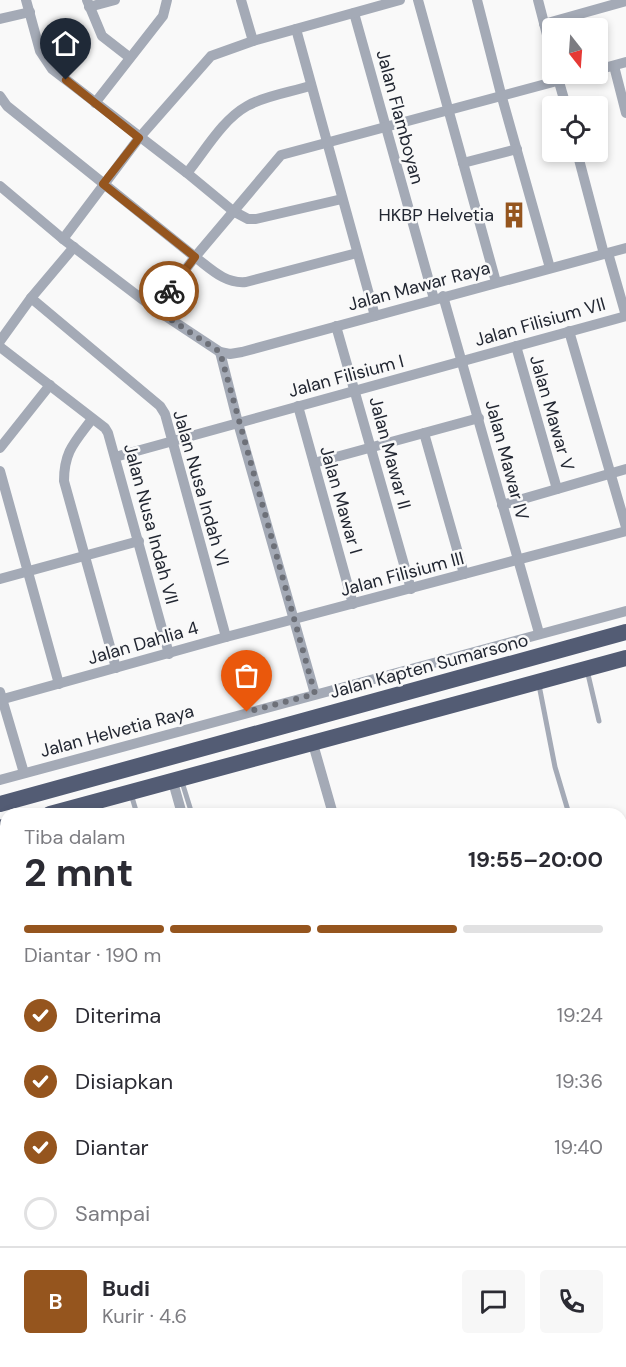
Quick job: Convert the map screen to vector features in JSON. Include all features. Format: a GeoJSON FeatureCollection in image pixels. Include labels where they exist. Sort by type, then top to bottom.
{"type":"FeatureCollection","features":[{"type":"Feature","properties":{"kind":"highway","name":"Jalan Kapten Sumarsono"},"geometry":{"type":"LineString","coordinates":[[0,804],[626,632]]}},
{"type":"Feature","properties":{"kind":"highway"},"geometry":{"type":"LineString","coordinates":[[84,808],[178,780],[314,748],[431,711],[626,658]]}},
{"type":"Feature","properties":{"kind":"highway"},"geometry":{"type":"LineString","coordinates":[[424,687],[431,711]]}},
{"type":"Feature","properties":{"kind":"street"},"geometry":{"type":"LineString","coordinates":[[26,0],[40,51],[52,69],[187,173],[232,211],[252,220],[342,199]]}},
{"type":"Feature","properties":{"kind":"street"},"geometry":{"type":"LineString","coordinates":[[116,0],[88,4],[102,36],[129,57]]}},
{"type":"Feature","properties":{"kind":"street"},"geometry":{"type":"LineString","coordinates":[[95,103],[163,16],[167,0]]}},
{"type":"Feature","properties":{"kind":"street"},"geometry":{"type":"LineString","coordinates":[[241,0],[253,41]]}},
{"type":"Feature","properties":{"kind":"street"},"geometry":{"type":"LineString","coordinates":[[63,239],[139,138],[211,56],[253,41],[396,0]]}},
{"type":"Feature","properties":{"kind":"street"},"geometry":{"type":"LineString","coordinates":[[418,0],[496,282]]}},
{"type":"Feature","properties":{"kind":"street"},"geometry":{"type":"LineString","coordinates":[[477,0],[550,267]]}},
{"type":"Feature","properties":{"kind":"street"},"geometry":{"type":"LineString","coordinates":[[538,0],[542,18]]}},
{"type":"Feature","properties":{"kind":"street"},"geometry":{"type":"LineString","coordinates":[[565,18],[626,1]]}},
{"type":"Feature","properties":{"kind":"street"},"geometry":{"type":"LineString","coordinates":[[0,19],[30,12]]}},
{"type":"Feature","properties":{"kind":"street","name":"Jalan Flamboyan"},"geometry":{"type":"LineString","coordinates":[[354,13],[385,127],[438,298]]}},
{"type":"Feature","properties":{"kind":"street"},"geometry":{"type":"LineString","coordinates":[[296,29],[375,316]]}},
{"type":"Feature","properties":{"kind":"street"},"geometry":{"type":"LineString","coordinates":[[608,67],[626,62]]}},
{"type":"Feature","properties":{"kind":"street"},"geometry":{"type":"LineString","coordinates":[[614,66],[626,113]]}},
{"type":"Feature","properties":{"kind":"street"},"geometry":{"type":"LineString","coordinates":[[155,309],[232,211],[280,155],[542,81]]}},
{"type":"Feature","properties":{"kind":"street"},"geometry":{"type":"LineString","coordinates":[[187,173],[238,111],[249,105],[310,86]]}},
{"type":"Feature","properties":{"kind":"street"},"geometry":{"type":"LineString","coordinates":[[0,96],[7,106],[103,184],[224,279],[235,284],[357,253]]}},
{"type":"Feature","properties":{"kind":"street"},"geometry":{"type":"LineString","coordinates":[[463,163],[517,149]]}},
{"type":"Feature","properties":{"kind":"street"},"geometry":{"type":"LineString","coordinates":[[581,162],[626,316]]}},
{"type":"Feature","properties":{"kind":"street"},"geometry":{"type":"LineString","coordinates":[[0,186],[63,239],[155,309],[220,352],[315,694]]}},
{"type":"Feature","properties":{"kind":"street"},"geometry":{"type":"LineString","coordinates":[[0,342],[31,298],[74,247]]}},
{"type":"Feature","properties":{"kind":"street","name":"Jalan Mawar Raya"},"geometry":{"type":"LineString","coordinates":[[220,352],[230,354],[242,352],[626,248]]}},
{"type":"Feature","properties":{"kind":"street","name":"Jalan Nusa Indah VI"},"geometry":{"type":"LineString","coordinates":[[31,298],[154,399],[165,414],[226,637]]}},
{"type":"Feature","properties":{"kind":"street","name":"Jalan Mawar IV"},"geometry":{"type":"LineString","coordinates":[[438,298],[462,361],[539,633]]}},
{"type":"Feature","properties":{"kind":"street","name":"Jalan Filisium VII"},"geometry":{"type":"LineString","coordinates":[[462,361],[626,316]]}},
{"type":"Feature","properties":{"kind":"street","name":"Jalan Mawar II"},"geometry":{"type":"LineString","coordinates":[[336,326],[411,589]]}},
{"type":"Feature","properties":{"kind":"street"},"geometry":{"type":"LineString","coordinates":[[569,331],[626,529]]}},
{"type":"Feature","properties":{"kind":"street","name":"Jalan Mawar V"},"geometry":{"type":"LineString","coordinates":[[516,346],[557,489]]}},
{"type":"Feature","properties":{"kind":"street","name":"Jalan Nusa Indah VII"},"geometry":{"type":"LineString","coordinates":[[0,347],[105,428],[108,433],[169,654]]}},
{"type":"Feature","properties":{"kind":"street","name":"Jalan Filisium I"},"geometry":{"type":"LineString","coordinates":[[114,457],[462,361]]}},
{"type":"Feature","properties":{"kind":"street"},"geometry":{"type":"LineString","coordinates":[[0,448],[50,386]]}},
{"type":"Feature","properties":{"kind":"street","name":"Jalan Mawar I"},"geometry":{"type":"LineString","coordinates":[[298,406],[353,604]]}},
{"type":"Feature","properties":{"kind":"street"},"geometry":{"type":"LineString","coordinates":[[92,418],[67,453],[64,481],[116,668]]}},
{"type":"Feature","properties":{"kind":"street"},"geometry":{"type":"LineString","coordinates":[[314,463],[478,418]]}},
{"type":"Feature","properties":{"kind":"street"},"geometry":{"type":"LineString","coordinates":[[424,433],[464,574]]}},
{"type":"Feature","properties":{"kind":"street"},"geometry":{"type":"LineString","coordinates":[[502,505],[626,469]]}},
{"type":"Feature","properties":{"kind":"street"},"geometry":{"type":"LineString","coordinates":[[0,471],[59,684]]}},
{"type":"Feature","properties":{"kind":"street","name":"Jalan Filisium III"},"geometry":{"type":"LineString","coordinates":[[294,620],[626,529]]}},
{"type":"Feature","properties":{"kind":"street"},"geometry":{"type":"LineString","coordinates":[[0,579],[139,541]]}},
{"type":"Feature","properties":{"kind":"street","name":"Jalan Helvetia Raya"},"geometry":{"type":"LineString","coordinates":[[0,780],[626,611]]}},
{"type":"Feature","properties":{"kind":"street","name":"Jalan Dahlia 4"},"geometry":{"type":"LineString","coordinates":[[1,697],[59,684],[294,620]]}},
{"type":"Feature","properties":{"kind":"street"},"geometry":{"type":"LineString","coordinates":[[1,697],[24,773]]}},
{"type":"Feature","properties":{"kind":"street"},"geometry":{"type":"LineString","coordinates":[[314,748],[331,808]]}},
{"type":"Feature","properties":{"kind":"street"},"geometry":{"type":"LineString","coordinates":[[178,780],[181,808]]}},
{"type":"Feature","properties":{"kind":"lane"},"geometry":{"type":"LineString","coordinates":[[586,669],[599,721]]}},
{"type":"Feature","properties":{"kind":"lane"},"geometry":{"type":"LineString","coordinates":[[538,682],[555,767],[567,808]]}},
{"type":"Feature","properties":{"kind":"lane"},"geometry":{"type":"LineString","coordinates":[[178,780],[190,808]]}},
{"type":"Feature","properties":{"kind":"lane"},"geometry":{"type":"LineString","coordinates":[[130,793],[135,808]]}},
{"type":"Feature","properties":{"kind":"way so far"},"geometry":{"type":"LineString","coordinates":[[169,291],[155,309],[220,352],[315,694],[247,712]]}},
{"type":"Feature","properties":{"kind":"place","name":"HKBP Helvetia"},"geometry":{"type":"Point","coordinates":[514,215]}},
{"type":"Feature","properties":{"kind":"route"},"geometry":{"type":"LineString","coordinates":[[66,80],[139,138],[103,184],[195,257],[169,291]]}}]}
